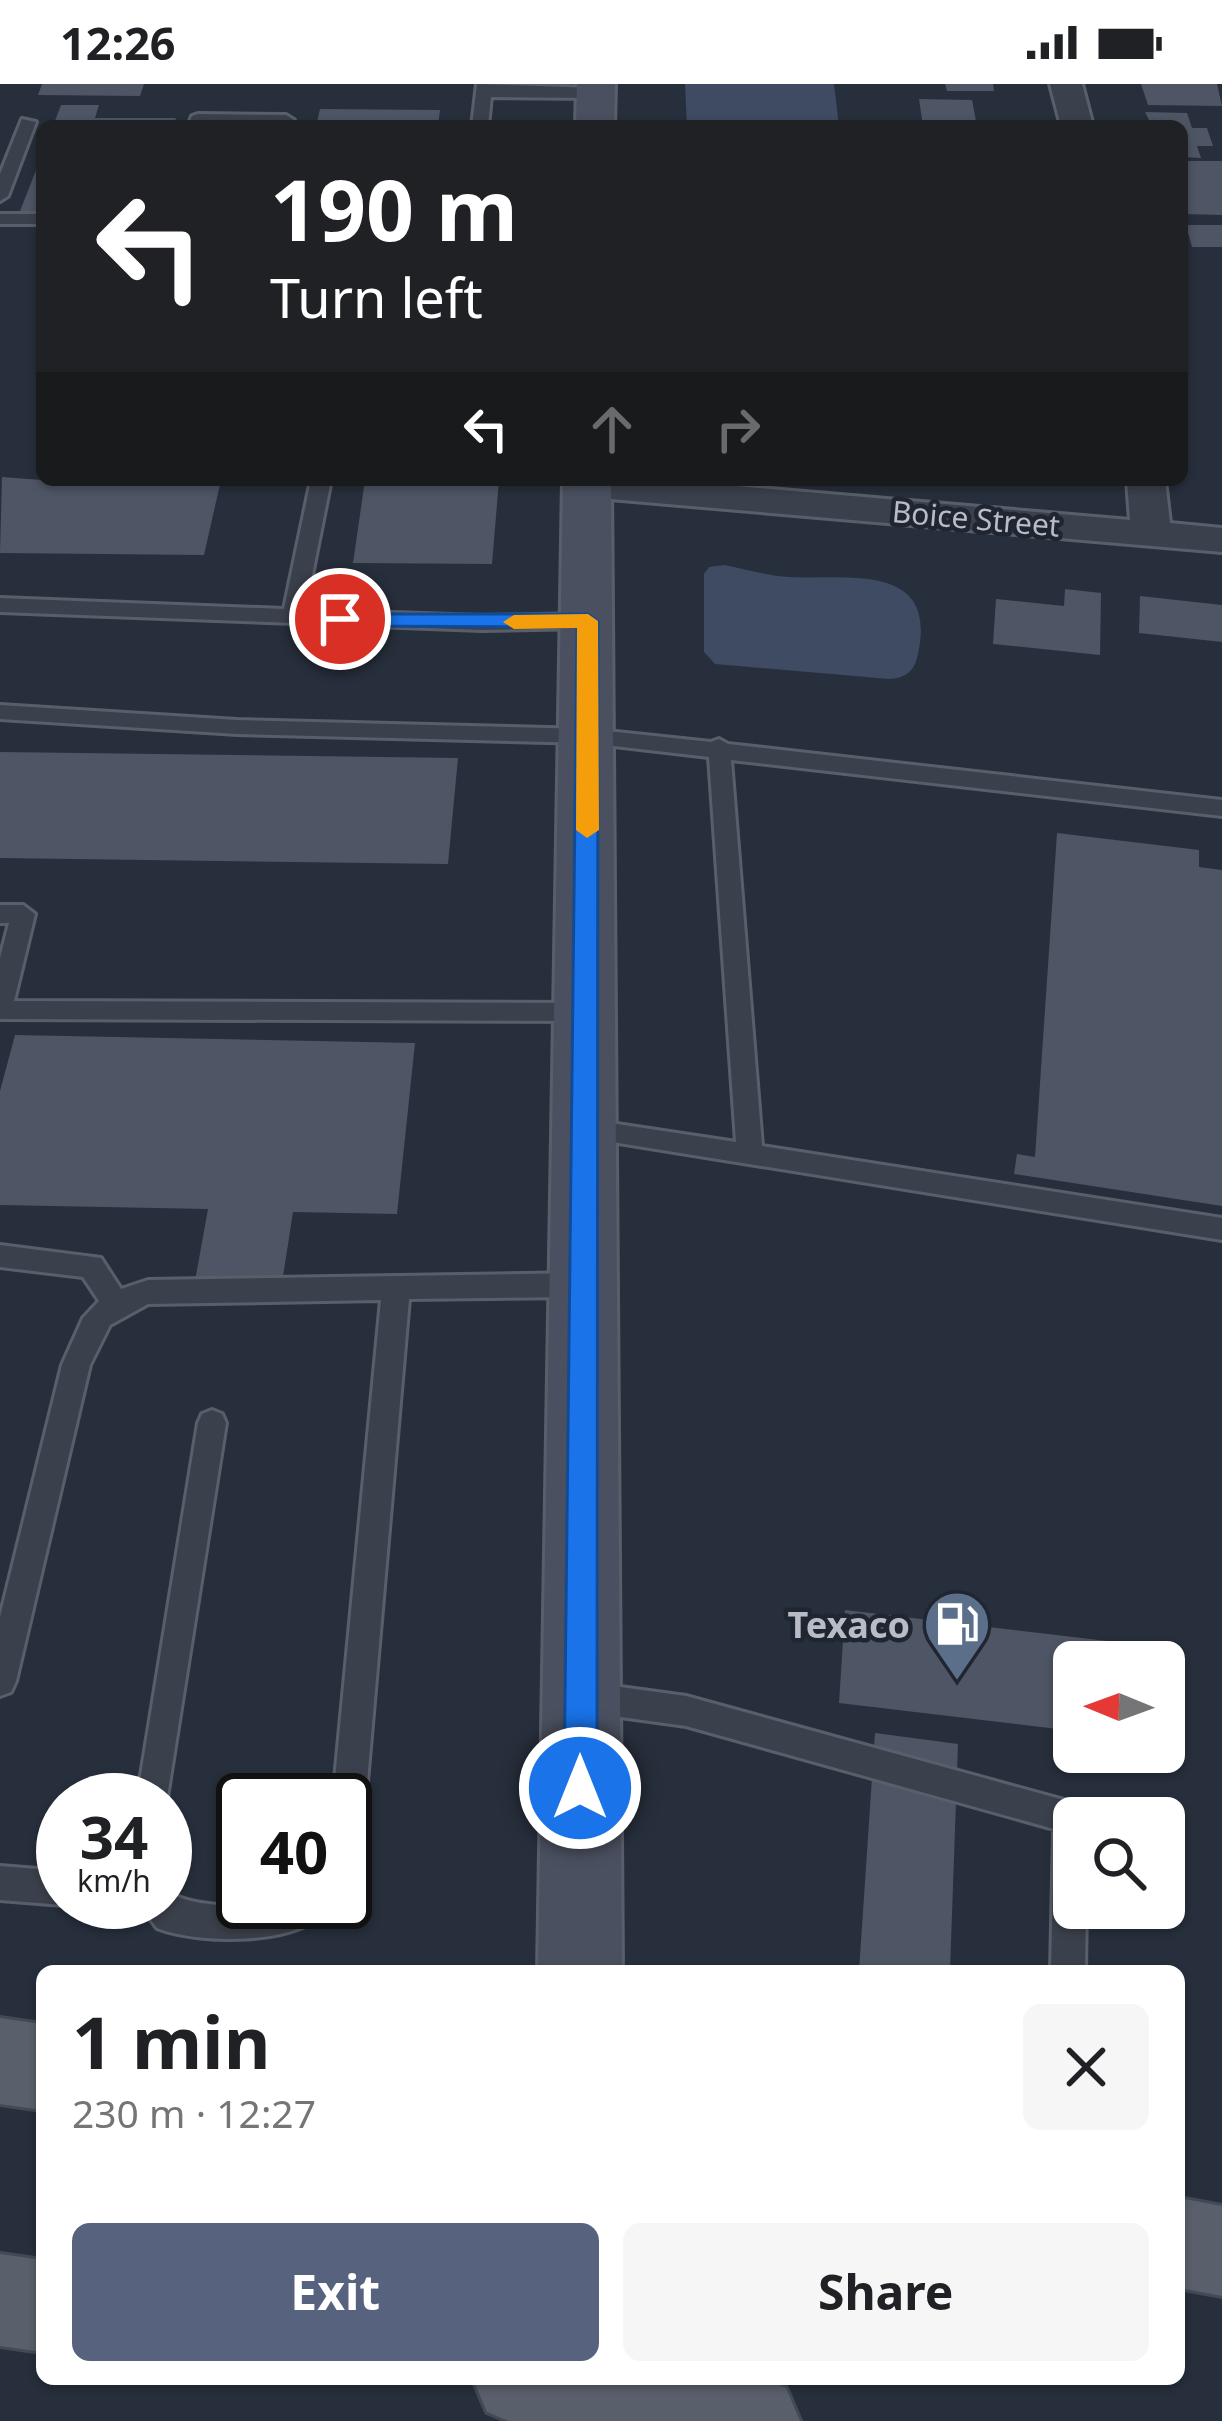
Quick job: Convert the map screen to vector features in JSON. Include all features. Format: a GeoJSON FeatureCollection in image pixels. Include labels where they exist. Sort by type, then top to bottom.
{"type":"FeatureCollection","features":[{"type":"Feature","properties":{"kind":"main road"},"geometry":{"type":"LineString","coordinates":[[0,2061],[36,2066]]}},
{"type":"Feature","properties":{"kind":"main road"},"geometry":{"type":"LineString","coordinates":[[1185,2244],[1222,2251]]}},
{"type":"Feature","properties":{"kind":"main road"},"geometry":{"type":"LineString","coordinates":[[0,2300],[36,2305]]}},
{"type":"Feature","properties":{"kind":"main road"},"geometry":{"type":"LineString","coordinates":[[553,2391],[753,2421]]}},
{"type":"Feature","properties":{"kind":"street"},"geometry":{"type":"LineString","coordinates":[[1066,84],[1076,120]]}},
{"type":"Feature","properties":{"kind":"street"},"geometry":{"type":"LineString","coordinates":[[580,1965],[587,486]]}},
{"type":"Feature","properties":{"kind":"street","name":"Boice Street"},"geometry":{"type":"LineString","coordinates":[[621,486],[1222,540]]}},
{"type":"Feature","properties":{"kind":"street"},"geometry":{"type":"LineString","coordinates":[[1146,486],[1150,533]]}},
{"type":"Feature","properties":{"kind":"lane"},"geometry":{"type":"LineString","coordinates":[[481,120],[485,88],[595,101]]}},
{"type":"Feature","properties":{"kind":"lane"},"geometry":{"type":"LineString","coordinates":[[198,120],[286,120]]}},
{"type":"Feature","properties":{"kind":"lane"},"geometry":{"type":"LineString","coordinates":[[0,196],[28,122]]}},
{"type":"Feature","properties":{"kind":"lane"},"geometry":{"type":"LineString","coordinates":[[0,219],[36,219]]}},
{"type":"Feature","properties":{"kind":"lane"},"geometry":{"type":"LineString","coordinates":[[293,617],[320,486]]}},
{"type":"Feature","properties":{"kind":"lane"},"geometry":{"type":"LineString","coordinates":[[0,605],[293,617],[588,621]]}},
{"type":"Feature","properties":{"kind":"lane"},"geometry":{"type":"LineString","coordinates":[[0,712],[237,727],[588,736],[719,746],[1222,808]]}},
{"type":"Feature","properties":{"kind":"lane"},"geometry":{"type":"LineString","coordinates":[[719,746],[750,1155]]}},
{"type":"Feature","properties":{"kind":"lane"},"geometry":{"type":"LineString","coordinates":[[0,914],[23,914],[0,1008],[585,1012]]}},
{"type":"Feature","properties":{"kind":"lane"},"geometry":{"type":"LineString","coordinates":[[584,1129],[1222,1229]]}},
{"type":"Feature","properties":{"kind":"lane"},"geometry":{"type":"LineString","coordinates":[[0,1256],[91,1266],[114,1301]]}},
{"type":"Feature","properties":{"kind":"lane"},"geometry":{"type":"LineString","coordinates":[[0,1681],[13,1577],[89,1322],[114,1301],[148,1292],[584,1285]]}},
{"type":"Feature","properties":{"kind":"lane"},"geometry":{"type":"LineString","coordinates":[[352,1773],[396,1288]]}},
{"type":"Feature","properties":{"kind":"lane"},"geometry":{"type":"LineString","coordinates":[[157,1773],[212,1423]]}},
{"type":"Feature","properties":{"kind":"lane"},"geometry":{"type":"LineString","coordinates":[[580,1696],[686,1711],[1070,1817],[1068,1965]]}},
{"type":"Feature","properties":{"kind":"lane"},"geometry":{"type":"LineString","coordinates":[[0,1883],[36,1886]]}},
{"type":"Feature","properties":{"kind":"water"},"geometry":{"type":"Polygon","coordinates":[[[685,84],[834,84],[838,120],[687,120],[685,84]]]}},
{"type":"Feature","properties":{"kind":"water"},"geometry":{"type":"Polygon","coordinates":[[[724,565],[781,576],[862,578],[903,591],[915,605],[921,627],[913,667],[889,679],[715,664],[704,652],[704,574],[709,567],[724,565]]]}},
{"type":"Feature","properties":{"kind":"building"},"geometry":{"type":"Polygon","coordinates":[[[42,84],[144,84],[140,96],[38,95],[42,84]]]}},
{"type":"Feature","properties":{"kind":"building"},"geometry":{"type":"Polygon","coordinates":[[[945,84],[993,84],[994,91],[947,91],[945,84]]]}},
{"type":"Feature","properties":{"kind":"building"},"geometry":{"type":"Polygon","coordinates":[[[1141,84],[1217,84],[1222,106],[1148,105],[1141,84]]]}},
{"type":"Feature","properties":{"kind":"building"},"geometry":{"type":"Polygon","coordinates":[[[919,99],[972,100],[976,120],[922,120],[919,99]]]}},
{"type":"Feature","properties":{"kind":"building"},"geometry":{"type":"Polygon","coordinates":[[[61,105],[99,105],[95,118],[176,118],[176,120],[55,120],[61,105]]]}},
{"type":"Feature","properties":{"kind":"building"},"geometry":{"type":"Polygon","coordinates":[[[320,109],[440,110],[439,120],[317,120],[320,109]]]}},
{"type":"Feature","properties":{"kind":"building"},"geometry":{"type":"Polygon","coordinates":[[[1145,112],[1187,113],[1192,128],[1207,128],[1213,146],[1197,146],[1201,158],[1188,157],[1188,120],[1149,120],[1145,112]]]}},
{"type":"Feature","properties":{"kind":"building"},"geometry":{"type":"Polygon","coordinates":[[[1188,161],[1222,161],[1222,215],[1188,214],[1188,161]]]}},
{"type":"Feature","properties":{"kind":"building"},"geometry":{"type":"Polygon","coordinates":[[[36,170],[36,211],[20,211],[36,170]]]}},
{"type":"Feature","properties":{"kind":"building"},"geometry":{"type":"Polygon","coordinates":[[[1188,225],[1222,225],[1222,247],[1192,247],[1188,225]]]}},
{"type":"Feature","properties":{"kind":"building"},"geometry":{"type":"Polygon","coordinates":[[[2,477],[36,480],[36,486],[220,486],[204,555],[0,553],[2,477]]]}},
{"type":"Feature","properties":{"kind":"building"},"geometry":{"type":"Polygon","coordinates":[[[364,486],[498,486],[492,564],[353,563],[364,486]]]}},
{"type":"Feature","properties":{"kind":"building"},"geometry":{"type":"Polygon","coordinates":[[[1065,589],[1101,593],[1100,655],[993,644],[996,599],[1064,606],[1065,589]]]}},
{"type":"Feature","properties":{"kind":"building"},"geometry":{"type":"Polygon","coordinates":[[[1140,596],[1222,605],[1222,642],[1139,633],[1140,596]]]}},
{"type":"Feature","properties":{"kind":"building"},"geometry":{"type":"Polygon","coordinates":[[[0,752],[458,758],[448,864],[0,858],[0,752]]]}},
{"type":"Feature","properties":{"kind":"building"},"geometry":{"type":"Polygon","coordinates":[[[1057,833],[1199,850],[1199,867],[1222,870],[1222,1206],[1014,1174],[1017,1154],[1035,1157],[1057,833]]]}},
{"type":"Feature","properties":{"kind":"building"},"geometry":{"type":"Polygon","coordinates":[[[15,1035],[415,1043],[397,1214],[293,1212],[282,1283],[195,1281],[208,1209],[0,1205],[0,1091],[15,1035]]]}},
{"type":"Feature","properties":{"kind":"building","name":"Texaco"},"geometry":{"type":"Polygon","coordinates":[[[845,1610],[1108,1641],[1053,1641],[1053,1728],[839,1703],[845,1610]]]}},
{"type":"Feature","properties":{"kind":"building"},"geometry":{"type":"Polygon","coordinates":[[[875,1733],[958,1744],[950,1965],[859,1965],[875,1733]]]}},
{"type":"Feature","properties":{"kind":"slow traffic"},"geometry":{"type":"LineString","coordinates":[[514,622],[588,621],[587,830]]}},
{"type":"Feature","properties":{"kind":"place","name":"Texaco"},"geometry":{"type":"Point","coordinates":[957,1683]}},
{"type":"Feature","properties":{"kind":"route"},"geometry":{"type":"LineString","coordinates":[[340,619],[588,621],[580,1788]]}}]}
